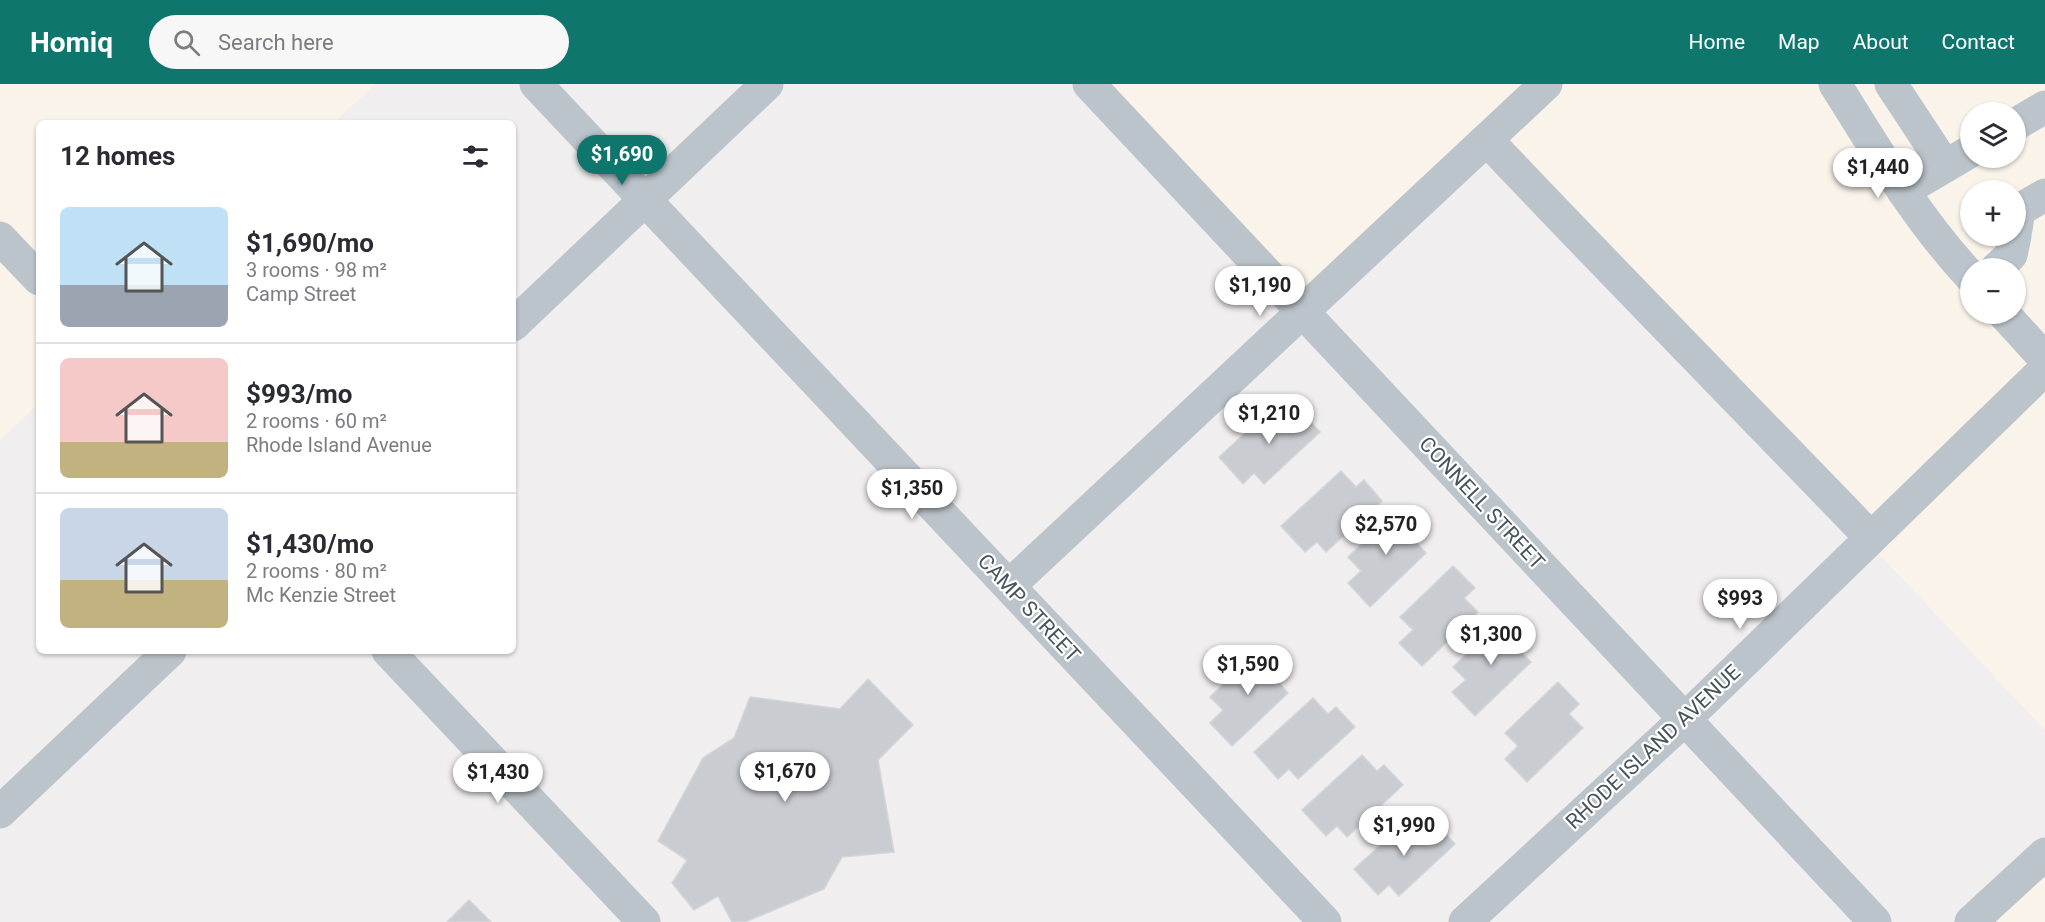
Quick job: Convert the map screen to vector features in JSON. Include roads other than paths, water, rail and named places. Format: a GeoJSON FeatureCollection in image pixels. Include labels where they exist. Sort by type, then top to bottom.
{"type":"FeatureCollection","features":[{"type":"Feature","properties":{"kind":"street","name":"CAMP STREET"},"geometry":{"type":"LineString","coordinates":[[536,84],[1325,922]]}},
{"type":"Feature","properties":{"kind":"street"},"geometry":{"type":"LineString","coordinates":[[516,322],[767,84]]}},
{"type":"Feature","properties":{"kind":"street","name":"CONNELL STREET"},"geometry":{"type":"LineString","coordinates":[[1089,84],[1875,922]]}},
{"type":"Feature","properties":{"kind":"street"},"geometry":{"type":"LineString","coordinates":[[1009,586],[1546,84]]}},
{"type":"Feature","properties":{"kind":"street"},"geometry":{"type":"LineString","coordinates":[[1835,84],[1903,191],[1960,264]]}},
{"type":"Feature","properties":{"kind":"street"},"geometry":{"type":"LineString","coordinates":[[1891,84],[1958,158],[1903,191]]}},
{"type":"Feature","properties":{"kind":"street"},"geometry":{"type":"LineString","coordinates":[[2026,118],[2045,107]]}},
{"type":"Feature","properties":{"kind":"street"},"geometry":{"type":"LineString","coordinates":[[1487,140],[1871,538]]}},
{"type":"Feature","properties":{"kind":"street"},"geometry":{"type":"LineString","coordinates":[[2026,206],[2045,195]]}},
{"type":"Feature","properties":{"kind":"street"},"geometry":{"type":"LineString","coordinates":[[0,238],[36,276]]}},
{"type":"Feature","properties":{"kind":"street"},"geometry":{"type":"LineString","coordinates":[[2013,324],[2045,359]]}},
{"type":"Feature","properties":{"kind":"street","name":"RHODE ISLAND AVENUE"},"geometry":{"type":"LineString","coordinates":[[1464,922],[1685,719],[2045,369]]}},
{"type":"Feature","properties":{"kind":"street"},"geometry":{"type":"LineString","coordinates":[[0,812],[167,654]]}},
{"type":"Feature","properties":{"kind":"street"},"geometry":{"type":"LineString","coordinates":[[391,654],[644,922]]}},
{"type":"Feature","properties":{"kind":"street"},"geometry":{"type":"LineString","coordinates":[[1971,922],[2045,854]]}}]}
